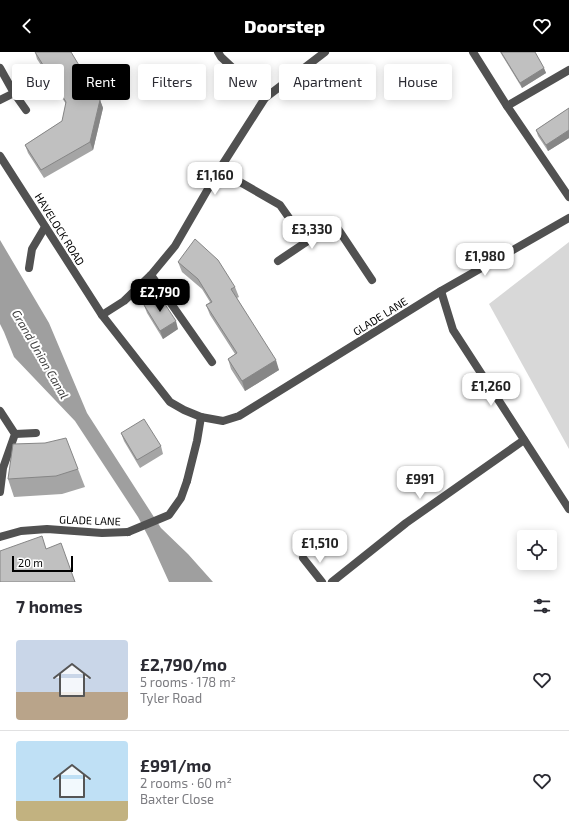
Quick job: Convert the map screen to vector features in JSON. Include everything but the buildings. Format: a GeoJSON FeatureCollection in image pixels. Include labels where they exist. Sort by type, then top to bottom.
{"type":"FeatureCollection","features":[{"type":"Feature","properties":{"kind":"street"},"geometry":{"type":"LineString","coordinates":[[218,52],[221,58],[228,64]]}},
{"type":"Feature","properties":{"kind":"street"},"geometry":{"type":"LineString","coordinates":[[271,93],[325,52]]}},
{"type":"Feature","properties":{"kind":"street"},"geometry":{"type":"LineString","coordinates":[[473,52],[507,106],[569,197]]}},
{"type":"Feature","properties":{"kind":"street"},"geometry":{"type":"LineString","coordinates":[[0,68],[12,89]]}},
{"type":"Feature","properties":{"kind":"street"},"geometry":{"type":"LineString","coordinates":[[507,106],[569,70]]}},
{"type":"Feature","properties":{"kind":"street"},"geometry":{"type":"LineString","coordinates":[[0,100],[12,94]]}},
{"type":"Feature","properties":{"kind":"street"},"geometry":{"type":"LineString","coordinates":[[19,100],[26,110]]}},
{"type":"Feature","properties":{"kind":"street"},"geometry":{"type":"LineString","coordinates":[[102,315],[124,301],[151,275],[175,246],[219,170],[264,100]]}},
{"type":"Feature","properties":{"kind":"street","name":"HAVELOCK ROAD"},"geometry":{"type":"LineString","coordinates":[[0,156],[102,315]]}},
{"type":"Feature","properties":{"kind":"street"},"geometry":{"type":"LineString","coordinates":[[219,170],[280,205],[306,242]]}},
{"type":"Feature","properties":{"kind":"street","name":"GLADE LANE"},"geometry":{"type":"LineString","coordinates":[[102,315],[170,402],[201,417],[223,421],[239,416],[441,291],[569,218]]}},
{"type":"Feature","properties":{"kind":"street"},"geometry":{"type":"LineString","coordinates":[[278,261],[335,222],[372,280]]}},
{"type":"Feature","properties":{"kind":"street"},"geometry":{"type":"LineString","coordinates":[[29,268],[32,249],[45,227]]}},
{"type":"Feature","properties":{"kind":"street"},"geometry":{"type":"LineString","coordinates":[[151,275],[212,362]]}},
{"type":"Feature","properties":{"kind":"street"},"geometry":{"type":"LineString","coordinates":[[441,291],[453,330],[569,509]]}},
{"type":"Feature","properties":{"kind":"street"},"geometry":{"type":"LineString","coordinates":[[0,411],[15,434]]}},
{"type":"Feature","properties":{"kind":"street","name":"GLADE LANE"},"geometry":{"type":"LineString","coordinates":[[0,537],[21,531],[47,529],[102,533],[128,532],[170,515],[181,498],[188,481],[201,417]]}},
{"type":"Feature","properties":{"kind":"street"},"geometry":{"type":"LineString","coordinates":[[15,434],[36,433]]}},
{"type":"Feature","properties":{"kind":"street"},"geometry":{"type":"LineString","coordinates":[[0,492],[3,468],[15,434]]}},
{"type":"Feature","properties":{"kind":"street"},"geometry":{"type":"LineString","coordinates":[[332,582],[406,523],[524,440]]}},
{"type":"Feature","properties":{"kind":"street"},"geometry":{"type":"LineString","coordinates":[[303,558],[322,582]]}},
{"type":"Feature","properties":{"kind":"shaded area"},"geometry":{"type":"Polygon","coordinates":[[[569,242],[569,449],[489,304],[569,242]]]}},
{"type":"Feature","properties":{"kind":"water","name":"Grand Union Canal"},"geometry":{"type":"Polygon","coordinates":[[[0,240],[49,323],[87,413],[161,528],[188,554],[213,582],[169,582],[138,517],[75,421],[14,357],[0,324],[0,240]]]}}]}
